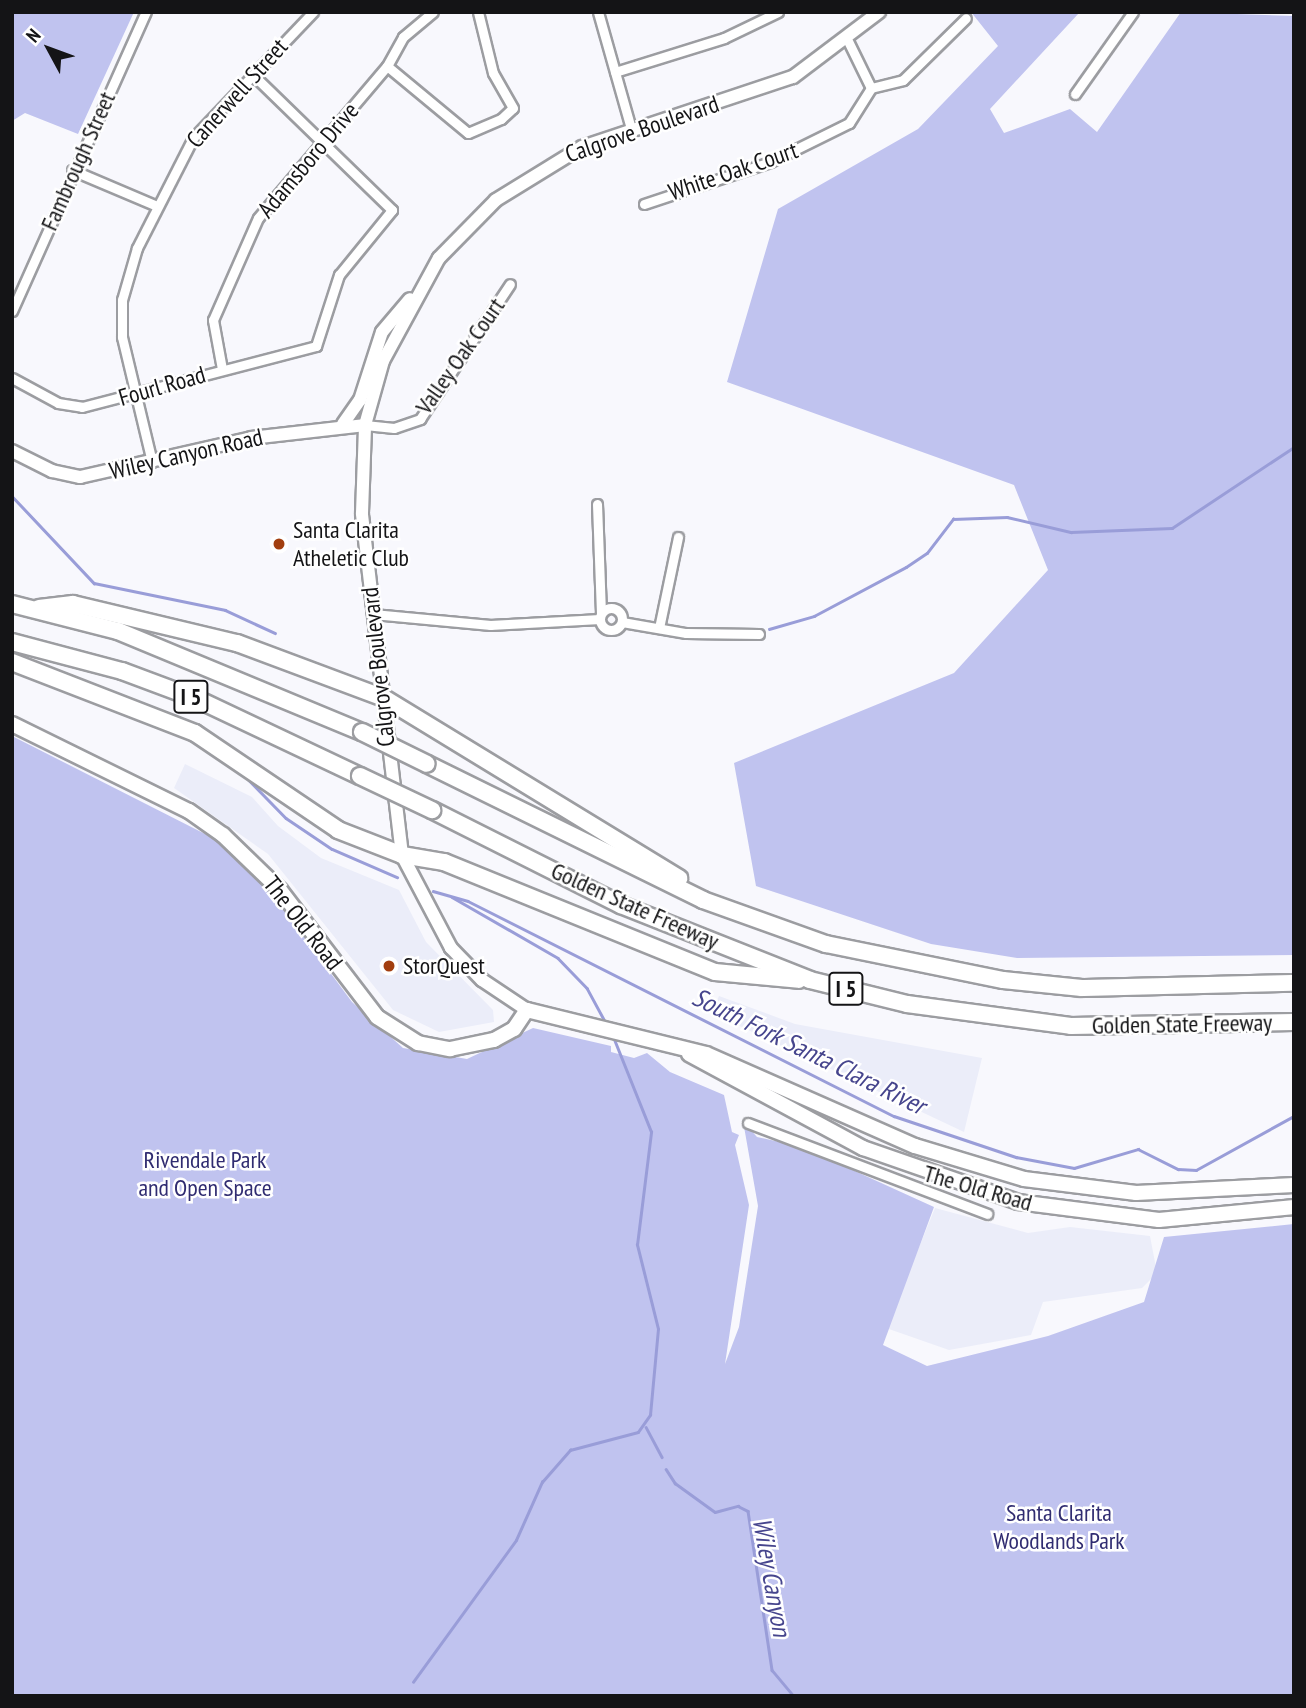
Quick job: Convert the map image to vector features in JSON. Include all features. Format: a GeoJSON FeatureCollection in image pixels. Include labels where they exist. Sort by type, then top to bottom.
{"type":"FeatureCollection","features":[{"type":"Feature","properties":{"kind":"highway","name":"Golden State Freeway"},"geometry":{"type":"LineString","coordinates":[[12,604],[39,608],[118,631],[362,732],[728,910],[826,944],[1003,980],[1082,988],[1294,983]]}},
{"type":"Feature","properties":{"kind":"highway"},"geometry":{"type":"LineString","coordinates":[[39,608],[73,604],[237,643],[384,698],[728,910]]}},
{"type":"Feature","properties":{"kind":"highway","name":"Golden State Freeway"},"geometry":{"type":"LineString","coordinates":[[12,642],[122,671],[197,699],[432,810],[621,905],[810,980],[907,1004],[1071,1026],[1294,1022]]}},
{"type":"Feature","properties":{"kind":"highway"},"geometry":{"type":"LineString","coordinates":[[12,663],[195,733],[321,823],[402,855],[444,862],[715,972],[810,980]]}},
{"type":"Feature","properties":{"kind":"main road","name":"The Old Road"},"geometry":{"type":"LineString","coordinates":[[12,724],[189,811],[223,835],[265,873],[365,1003],[398,1033],[434,1047],[470,1048],[507,1034],[527,1010]]}},
{"type":"Feature","properties":{"kind":"main road"},"geometry":{"type":"LineString","coordinates":[[527,1010],[688,1054]]}},
{"type":"Feature","properties":{"kind":"main road","name":"The Old Road"},"geometry":{"type":"LineString","coordinates":[[688,1054],[760,1073],[915,1146],[1024,1179],[1136,1193],[1294,1185]]}},
{"type":"Feature","properties":{"kind":"main road","name":"The Old Road"},"geometry":{"type":"LineString","coordinates":[[688,1054],[863,1148],[1018,1202],[1159,1220],[1294,1208]]}},
{"type":"Feature","properties":{"kind":"street","name":"Fambrough Street"},"geometry":{"type":"LineString","coordinates":[[12,311],[72,170],[146,12]]}},
{"type":"Feature","properties":{"kind":"street","name":"Canerwell Street"},"geometry":{"type":"LineString","coordinates":[[152,462],[132,395],[122,300],[157,206],[193,138],[313,12]]}},
{"type":"Feature","properties":{"kind":"street","name":"Adamsboro Drive"},"geometry":{"type":"LineString","coordinates":[[222,369],[213,320],[242,251],[272,196],[387,66],[402,37],[433,12]]}},
{"type":"Feature","properties":{"kind":"street"},"geometry":{"type":"LineString","coordinates":[[387,66],[468,133],[513,108],[493,73],[478,12]]}},
{"type":"Feature","properties":{"kind":"street"},"geometry":{"type":"LineString","coordinates":[[598,12],[631,129]]}},
{"type":"Feature","properties":{"kind":"street"},"geometry":{"type":"LineString","coordinates":[[615,72],[724,38],[778,12]]}},
{"type":"Feature","properties":{"kind":"street","name":"Calgrove Boulevard"},"geometry":{"type":"LineString","coordinates":[[527,1010],[482,980],[451,948],[402,855],[363,525],[365,425],[383,361],[413,297],[439,258],[496,200],[556,158],[631,129],[793,77],[848,41],[879,12]]}},
{"type":"Feature","properties":{"kind":"street"},"geometry":{"type":"LineString","coordinates":[[1075,94],[1133,12]]}},
{"type":"Feature","properties":{"kind":"street"},"geometry":{"type":"LineString","coordinates":[[848,41],[871,88],[903,80],[966,18]]}},
{"type":"Feature","properties":{"kind":"street"},"geometry":{"type":"LineString","coordinates":[[253,75],[322,141]]}},
{"type":"Feature","properties":{"kind":"street","name":"White Oak Court"},"geometry":{"type":"LineString","coordinates":[[644,204],[803,148],[849,123],[871,88]]}},
{"type":"Feature","properties":{"kind":"street","name":"Fourl Road"},"geometry":{"type":"LineString","coordinates":[[12,378],[58,403],[82,407],[316,346],[339,275],[392,210],[322,141]]}},
{"type":"Feature","properties":{"kind":"street"},"geometry":{"type":"LineString","coordinates":[[72,170],[157,206]]}},
{"type":"Feature","properties":{"kind":"street","name":"Valley Oak Court"},"geometry":{"type":"LineString","coordinates":[[365,425],[394,428],[420,419],[510,284]]}},
{"type":"Feature","properties":{"kind":"street"},"geometry":{"type":"LineString","coordinates":[[342,424],[360,400],[393,312],[413,297]]}},
{"type":"Feature","properties":{"kind":"street","name":"Wiley Canyon Road"},"geometry":{"type":"LineString","coordinates":[[12,451],[51,471],[80,477],[342,424],[365,425]]}},
{"type":"Feature","properties":{"kind":"street"},"geometry":{"type":"LineString","coordinates":[[597,504],[601,616],[608,630],[622,622],[659,628],[759,634]]}},
{"type":"Feature","properties":{"kind":"street"},"geometry":{"type":"LineString","coordinates":[[659,628],[678,537]]}},
{"type":"Feature","properties":{"kind":"street"},"geometry":{"type":"LineString","coordinates":[[373,614],[490,625],[601,616],[617,610],[622,622]]}},
{"type":"Feature","properties":{"kind":"street"},"geometry":{"type":"LineString","coordinates":[[748,1123],[987,1214]]}},
{"type":"Feature","properties":{"kind":"shaded area"},"geometry":{"type":"Polygon","coordinates":[[[185,764],[252,797],[278,826],[321,858],[399,890],[426,942],[493,1010],[494,1022],[439,1032],[393,1010],[268,854],[174,788],[185,764]]]}},
{"type":"Feature","properties":{"kind":"shaded area"},"geometry":{"type":"Polygon","coordinates":[[[719,996],[795,1024],[982,1058],[964,1132],[712,1013],[719,996]]]}},
{"type":"Feature","properties":{"kind":"shaded area"},"geometry":{"type":"Polygon","coordinates":[[[935,1208],[1028,1233],[1070,1227],[1150,1236],[1157,1273],[1142,1288],[1043,1302],[1031,1335],[949,1350],[886,1328],[935,1208]]]}},
{"type":"Feature","properties":{"kind":"green space"},"geometry":{"type":"Polygon","coordinates":[[[12,12],[134,12],[78,134],[25,113],[12,121],[12,12]]]}},
{"type":"Feature","properties":{"kind":"green space"},"geometry":{"type":"Polygon","coordinates":[[[971,12],[1079,13],[990,109],[1004,133],[1070,109],[1097,132],[1181,12],[1294,16],[1294,955],[1017,958],[931,944],[756,886],[734,763],[954,673],[1048,570],[1014,485],[727,382],[778,209],[918,129],[998,46],[971,12]]]}},
{"type":"Feature","properties":{"kind":"green space"},"geometry":{"type":"Polygon","coordinates":[[[12,736],[213,838],[263,882],[352,1002],[403,1048],[467,1059],[533,1028],[611,1046],[611,1052],[634,1058],[647,1053],[670,1072],[724,1095],[732,1132],[739,1135],[735,1145],[749,1205],[725,1364],[739,1327],[758,1206],[743,1121],[757,1137],[802,1147],[934,1207],[883,1345],[927,1366],[1048,1336],[1144,1302],[1164,1237],[1294,1224],[1294,1696],[12,1696],[12,736]]]}},
{"type":"Feature","properties":{"kind":"waterway"},"geometry":{"type":"LineString","coordinates":[[769,629],[814,616],[906,567],[927,553],[953,519],[1007,517],[1071,532],[1172,528],[1294,447]]}},
{"type":"Feature","properties":{"kind":"waterway"},"geometry":{"type":"LineString","coordinates":[[12,496],[94,583],[225,610],[275,633]]}},
{"type":"Feature","properties":{"kind":"waterway","name":"South Fork Santa Clara River"},"geometry":{"type":"LineString","coordinates":[[244,775],[286,818],[332,849],[397,877]]}},
{"type":"Feature","properties":{"kind":"waterway","name":"South Fork Santa Clara River"},"geometry":{"type":"LineString","coordinates":[[433,891],[468,901],[894,1116],[1016,1157],[1074,1168],[1138,1149],[1178,1169],[1196,1170],[1294,1116]]}},
{"type":"Feature","properties":{"kind":"waterway"},"geometry":{"type":"LineString","coordinates":[[452,897],[558,958],[587,988],[607,1025]]}},
{"type":"Feature","properties":{"kind":"waterway"},"geometry":{"type":"LineString","coordinates":[[413,1682],[516,1540],[542,1482],[570,1450],[638,1432],[650,1415],[658,1329],[637,1245],[651,1132],[613,1037]]}},
{"type":"Feature","properties":{"kind":"waterway","name":"Wiley Canyon"},"geometry":{"type":"LineString","coordinates":[[646,1427],[662,1457]]}},
{"type":"Feature","properties":{"kind":"waterway","name":"Wiley Canyon"},"geometry":{"type":"LineString","coordinates":[[666,1469],[675,1483],[715,1512],[738,1506],[748,1511],[772,1670],[794,1696]]}},
{"type":"Feature","properties":{"kind":"place","name":"Santa Clarita Atheletic Club"},"geometry":{"type":"Point","coordinates":[279,544]}},
{"type":"Feature","properties":{"kind":"place","name":"StorQuest"},"geometry":{"type":"Point","coordinates":[389,966]}},
{"type":"Feature","properties":{"kind":"park label","name":"Rivendale Park and Open Space"},"geometry":{"type":"Point","coordinates":[205,1174]}},
{"type":"Feature","properties":{"kind":"park label","name":"Santa Clarita Woodlands Park"},"geometry":{"type":"Point","coordinates":[1059,1527]}}]}
